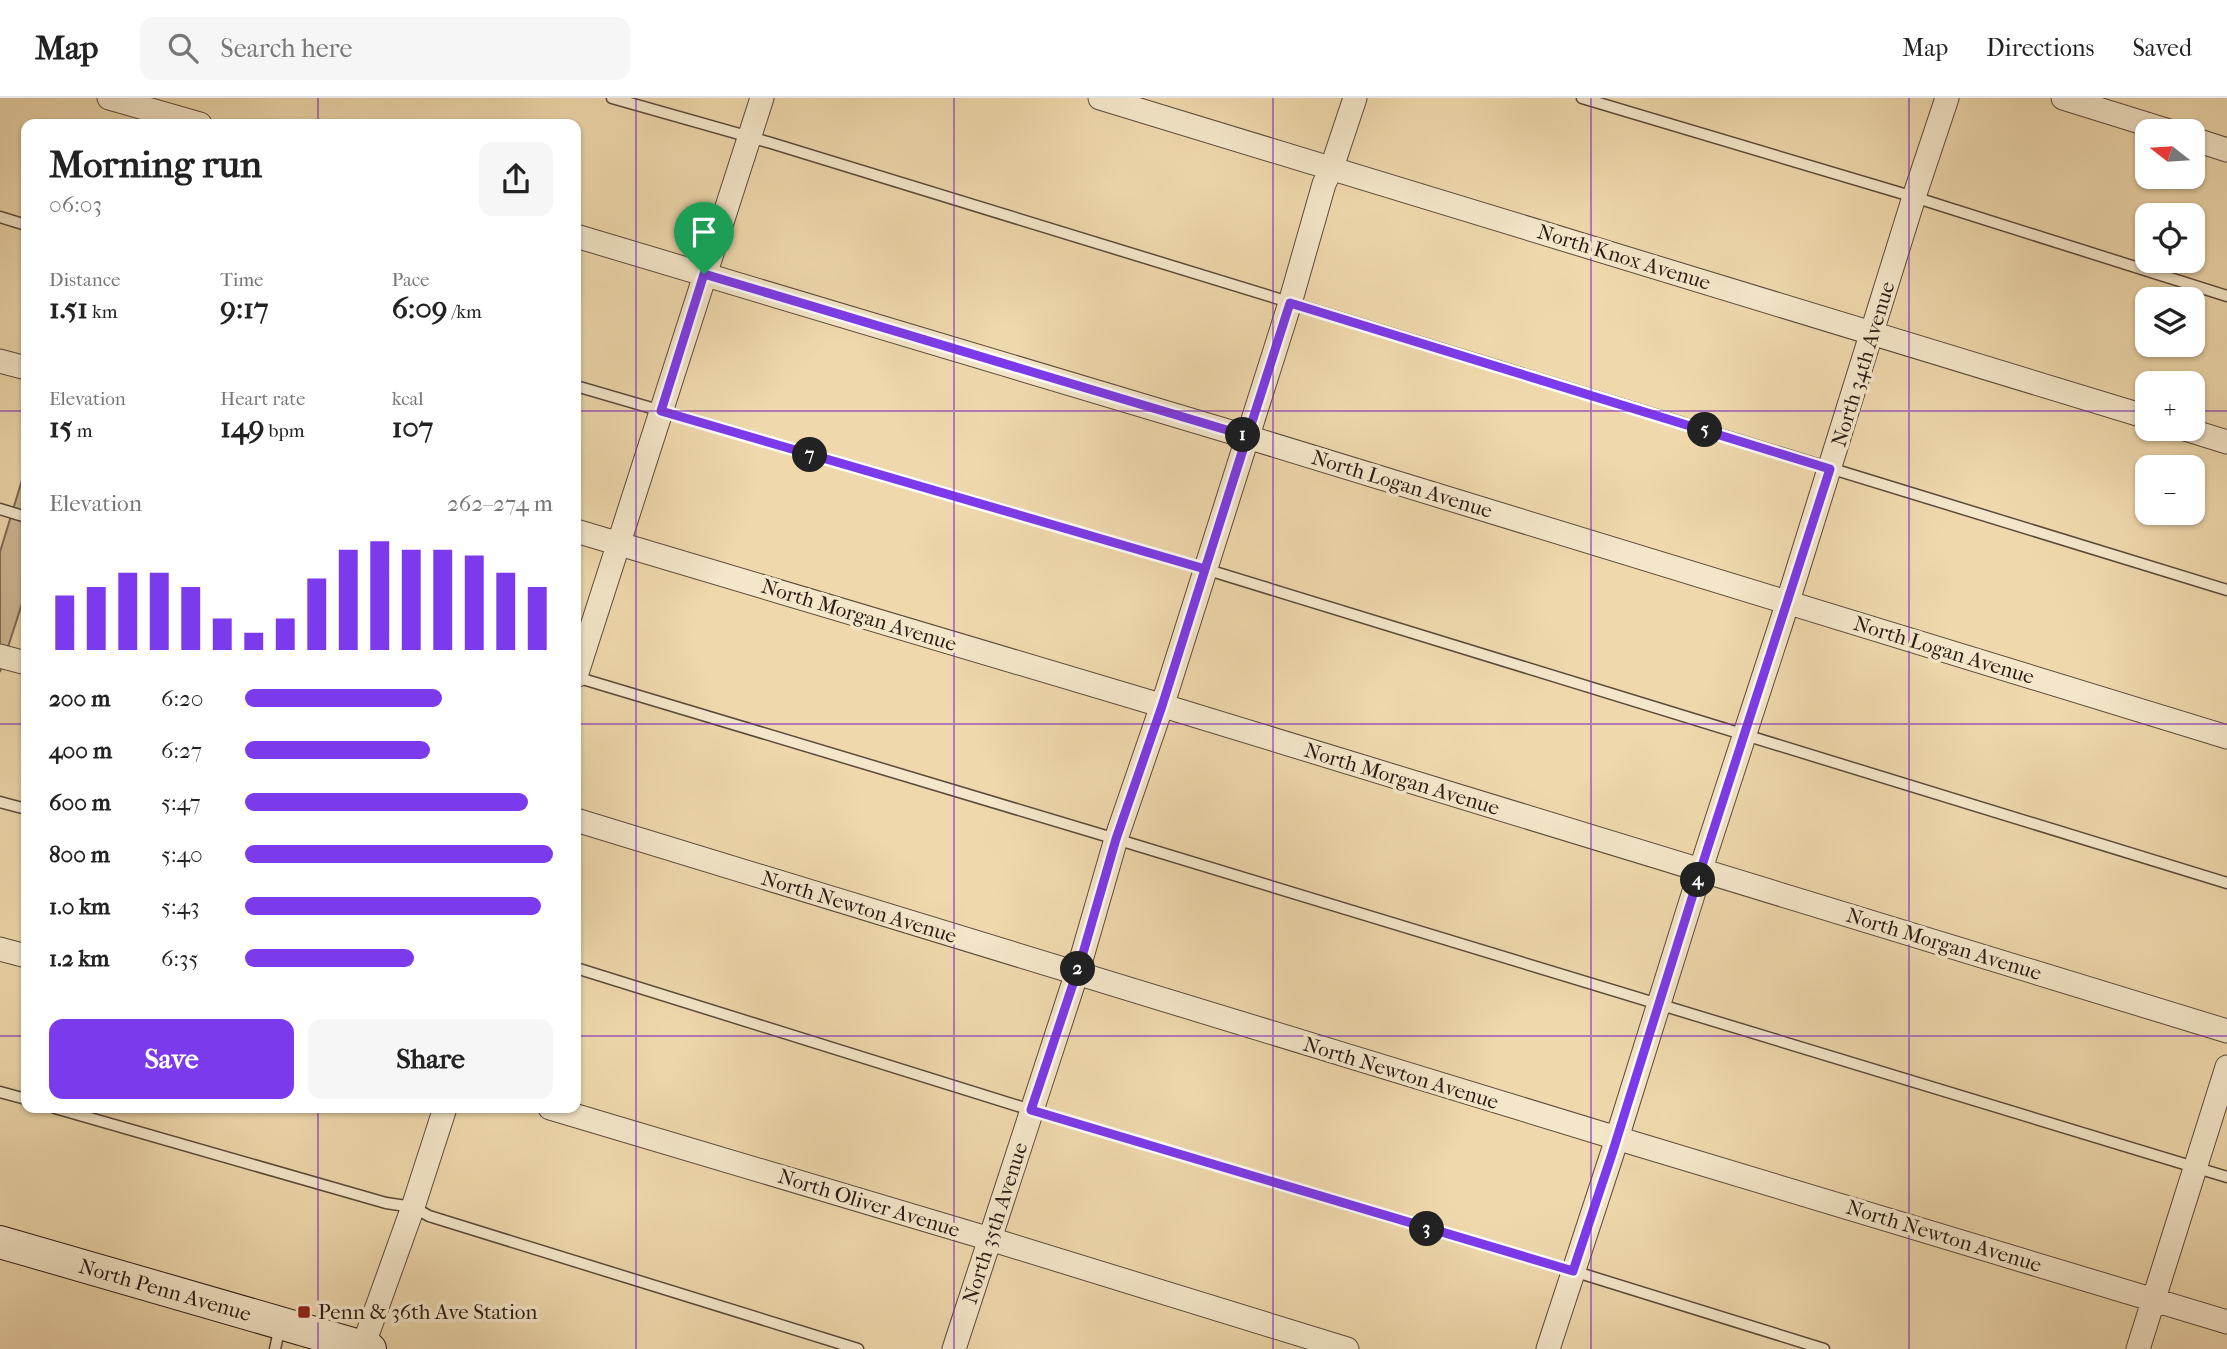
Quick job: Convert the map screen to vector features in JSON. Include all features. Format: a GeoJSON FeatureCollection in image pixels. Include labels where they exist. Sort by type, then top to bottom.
{"type":"FeatureCollection","features":[{"type":"Feature","properties":{"kind":"main road","name":"North Penn Avenue"},"geometry":{"type":"LineString","coordinates":[[0,1242],[278,1336],[365,1348]]}},
{"type":"Feature","properties":{"kind":"street"},"geometry":{"type":"LineString","coordinates":[[109,98],[158,105],[189,119]]}},
{"type":"Feature","properties":{"kind":"street"},"geometry":{"type":"LineString","coordinates":[[581,661],[762,98]]}},
{"type":"Feature","properties":{"kind":"street","name":"North Knox Avenue"},"geometry":{"type":"LineString","coordinates":[[1100,98],[2135,413]]}},
{"type":"Feature","properties":{"kind":"street","name":"North 35th Avenue"},"geometry":{"type":"LineString","coordinates":[[954,1349],[1290,303],[1324,184],[1355,98]]}},
{"type":"Feature","properties":{"kind":"street","name":"North 34th Avenue"},"geometry":{"type":"LineString","coordinates":[[1548,1349],[1947,98]]}},
{"type":"Feature","properties":{"kind":"street"},"geometry":{"type":"LineString","coordinates":[[2063,98],[2135,120]]}},
{"type":"Feature","properties":{"kind":"street"},"geometry":{"type":"LineString","coordinates":[[2205,143],[2227,149]]}},
{"type":"Feature","properties":{"kind":"street","name":"North Logan Avenue"},"geometry":{"type":"LineString","coordinates":[[581,237],[1247,436],[2227,737]]}},
{"type":"Feature","properties":{"kind":"street"},"geometry":{"type":"LineString","coordinates":[[0,361],[21,367]]}},
{"type":"Feature","properties":{"kind":"street"},"geometry":{"type":"LineString","coordinates":[[2205,435],[2227,442]]}},
{"type":"Feature","properties":{"kind":"street","name":"North Morgan Avenue"},"geometry":{"type":"LineString","coordinates":[[581,532],[1162,706],[2227,1031]]}},
{"type":"Feature","properties":{"kind":"street"},"geometry":{"type":"LineString","coordinates":[[0,656],[21,662]]}},
{"type":"Feature","properties":{"kind":"street","name":"North Newton Avenue"},"geometry":{"type":"LineString","coordinates":[[581,822],[2227,1322]]}},
{"type":"Feature","properties":{"kind":"street"},"geometry":{"type":"LineString","coordinates":[[0,949],[21,955]]}},
{"type":"Feature","properties":{"kind":"street"},"geometry":{"type":"LineString","coordinates":[[2138,1349],[2227,1067]]}},
{"type":"Feature","properties":{"kind":"street"},"geometry":{"type":"LineString","coordinates":[[365,1348],[443,1113]]}},
{"type":"Feature","properties":{"kind":"street","name":"North Oliver Avenue"},"geometry":{"type":"LineString","coordinates":[[567,1113],[1347,1349]]}},
{"type":"Feature","properties":{"kind":"lane"},"geometry":{"type":"LineString","coordinates":[[612,98],[2227,590]]}},
{"type":"Feature","properties":{"kind":"lane"},"geometry":{"type":"LineString","coordinates":[[1582,98],[1914,197],[2227,296]]}},
{"type":"Feature","properties":{"kind":"lane"},"geometry":{"type":"LineString","coordinates":[[0,217],[21,223]]}},
{"type":"Feature","properties":{"kind":"lane"},"geometry":{"type":"LineString","coordinates":[[581,387],[1205,569],[2227,883]]}},
{"type":"Feature","properties":{"kind":"lane"},"geometry":{"type":"LineString","coordinates":[[0,509],[21,515]]}},
{"type":"Feature","properties":{"kind":"lane"},"geometry":{"type":"LineString","coordinates":[[581,678],[2227,1177]]}},
{"type":"Feature","properties":{"kind":"lane"},"geometry":{"type":"LineString","coordinates":[[0,802],[21,808]]}},
{"type":"Feature","properties":{"kind":"lane"},"geometry":{"type":"LineString","coordinates":[[581,970],[1031,1110],[1573,1271],[1824,1349]]}},
{"type":"Feature","properties":{"kind":"lane"},"geometry":{"type":"LineString","coordinates":[[0,1092],[21,1098]]}},
{"type":"Feature","properties":{"kind":"lane"},"geometry":{"type":"LineString","coordinates":[[72,1113],[386,1203],[413,1207],[429,1216],[858,1349]]}},
{"type":"Feature","properties":{"kind":"shaded area"},"geometry":{"type":"Polygon","coordinates":[[[21,483],[21,607],[0,672],[0,552],[21,483]]]}},
{"type":"Feature","properties":{"kind":"place","name":"Penn & 36th Ave Station"},"geometry":{"type":"Point","coordinates":[304,1312]}},
{"type":"Feature","properties":{"kind":"route"},"geometry":{"type":"LineString","coordinates":[[704,274],[661,411],[1205,569],[1290,303],[1830,469],[1573,1271],[1031,1110],[1081,960],[1116,839],[1162,706],[1205,569],[1247,436],[704,274]]}}]}
